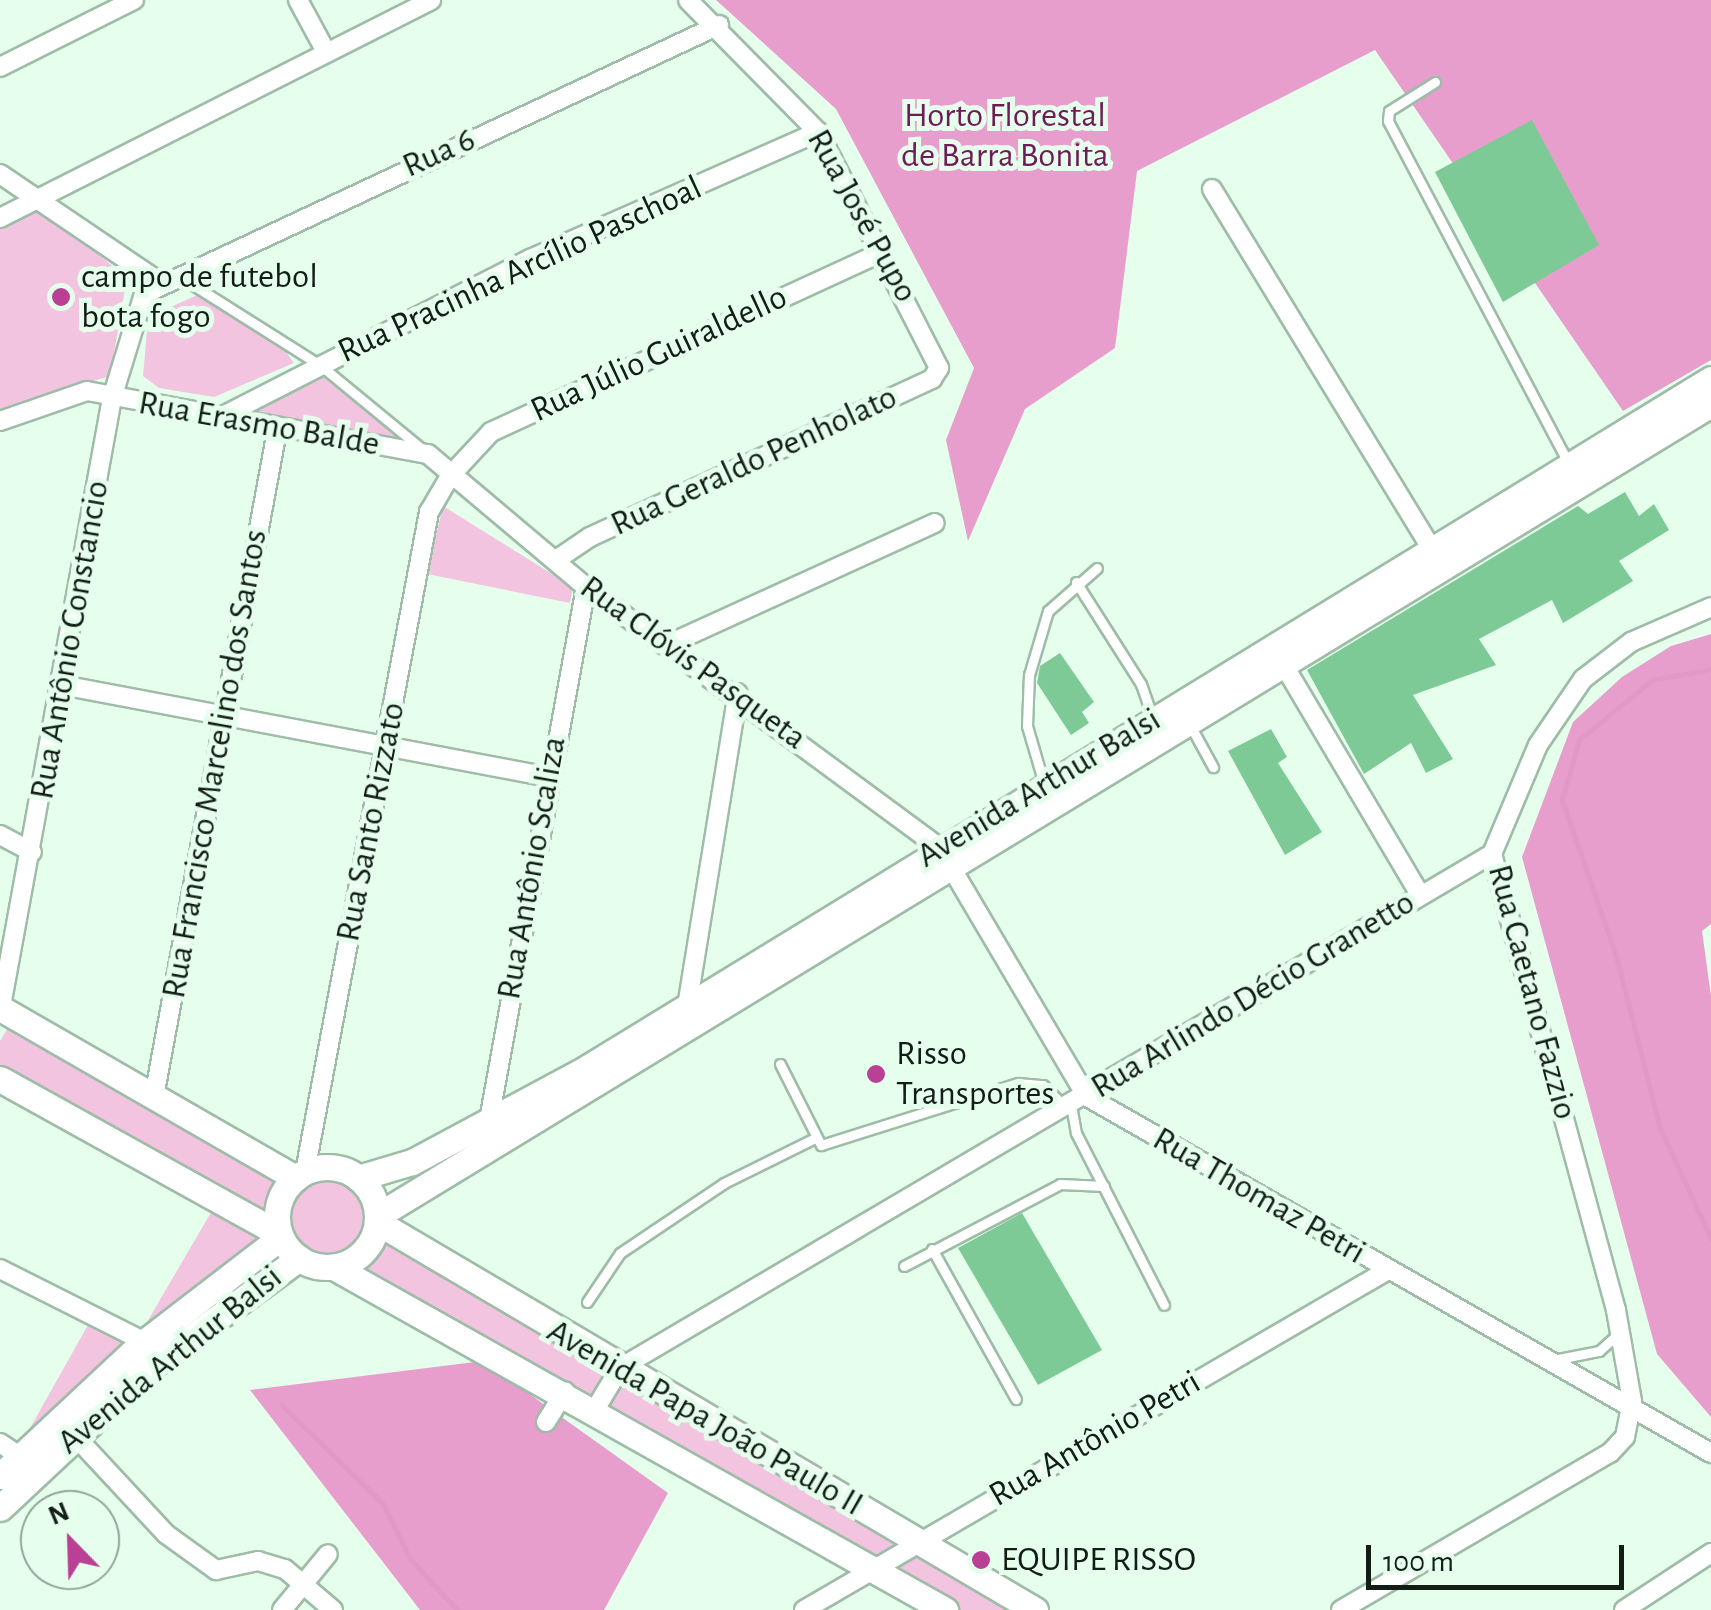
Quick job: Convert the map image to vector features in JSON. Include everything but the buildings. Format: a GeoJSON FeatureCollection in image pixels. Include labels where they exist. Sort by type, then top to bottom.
{"type":"FeatureCollection","features":[{"type":"Feature","properties":{"kind":"main road","name":"Avenida Arthur Balsi"},"geometry":{"type":"LineString","coordinates":[[1438,559],[1569,466],[1711,378]]}},
{"type":"Feature","properties":{"kind":"main road","name":"Avenida Arthur Balsi"},"geometry":{"type":"LineString","coordinates":[[1049,793],[1189,723],[1279,658],[1438,559],[1711,404]]}},
{"type":"Feature","properties":{"kind":"main road","name":"Avenida Arthur Balsi"},"geometry":{"type":"LineString","coordinates":[[377,1219],[686,1018],[1049,793],[1153,720],[1279,658]]}},
{"type":"Feature","properties":{"kind":"main road"},"geometry":{"type":"LineString","coordinates":[[0,1010],[301,1175]]}},
{"type":"Feature","properties":{"kind":"main road","name":"Avenida Arthur Balsi"},"geometry":{"type":"LineString","coordinates":[[358,1178],[412,1162],[686,1018]]}},
{"type":"Feature","properties":{"kind":"main road"},"geometry":{"type":"LineString","coordinates":[[0,1079],[281,1236],[299,1258],[334,1267],[364,1252],[377,1219],[358,1178],[328,1168],[301,1175],[278,1205],[281,1236]]}},
{"type":"Feature","properties":{"kind":"main road","name":"Avenida Papa João Paulo II"},"geometry":{"type":"LineString","coordinates":[[377,1219],[620,1368],[1035,1610]]}},
{"type":"Feature","properties":{"kind":"main road","name":"Avenida Arthur Balsi"},"geometry":{"type":"LineString","coordinates":[[0,1476],[19,1455],[154,1350],[281,1236]]}},
{"type":"Feature","properties":{"kind":"main road","name":"Avenida Arthur Balsi"},"geometry":{"type":"LineString","coordinates":[[19,1455],[74,1435],[154,1350],[299,1258]]}},
{"type":"Feature","properties":{"kind":"main road","name":"Avenida Papa João Paulo II"},"geometry":{"type":"LineString","coordinates":[[334,1267],[596,1408],[945,1610]]}},
{"type":"Feature","properties":{"kind":"main road","name":"Avenida Arthur Balsi"},"geometry":{"type":"LineString","coordinates":[[0,1508],[19,1455]]}},
{"type":"Feature","properties":{"kind":"street"},"geometry":{"type":"LineString","coordinates":[[0,67],[134,0]]}},
{"type":"Feature","properties":{"kind":"street"},"geometry":{"type":"LineString","coordinates":[[298,0],[324,48]]}},
{"type":"Feature","properties":{"kind":"street"},"geometry":{"type":"LineString","coordinates":[[0,218],[324,48],[431,0]]}},
{"type":"Feature","properties":{"kind":"street","name":"Rua José Pupo"},"geometry":{"type":"LineString","coordinates":[[688,0],[719,26],[818,132],[939,356]]}},
{"type":"Feature","properties":{"kind":"street","name":"Rua 6"},"geometry":{"type":"LineString","coordinates":[[169,279],[719,26]]}},
{"type":"Feature","properties":{"kind":"street","name":"Rua Pracinha Arcílio Paschoal"},"geometry":{"type":"LineString","coordinates":[[224,416],[530,259],[818,132]]}},
{"type":"Feature","properties":{"kind":"street"},"geometry":{"type":"LineString","coordinates":[[0,174],[169,279]]}},
{"type":"Feature","properties":{"kind":"street"},"geometry":{"type":"LineString","coordinates":[[1212,189],[1438,559]]}},
{"type":"Feature","properties":{"kind":"street","name":"Rua Júlio Guiraldello"},"geometry":{"type":"LineString","coordinates":[[450,476],[491,432],[883,252]]}},
{"type":"Feature","properties":{"kind":"street","name":"Rua Antônio Constancio"},"geometry":{"type":"LineString","coordinates":[[0,1010],[32,852],[112,398],[133,316],[169,279]]}},
{"type":"Feature","properties":{"kind":"street","name":"Rua Geraldo Penholato"},"geometry":{"type":"LineString","coordinates":[[556,560],[624,520],[932,379],[939,356]]}},
{"type":"Feature","properties":{"kind":"street","name":"Rua Erasmo Balde"},"geometry":{"type":"LineString","coordinates":[[0,421],[60,396],[112,398],[428,454],[450,476]]}},
{"type":"Feature","properties":{"kind":"street","name":"Rua Francisco Marcelino dos Santos"},"geometry":{"type":"LineString","coordinates":[[154,1096],[277,430]]}},
{"type":"Feature","properties":{"kind":"street","name":"Rua Clóvis Pasqueta"},"geometry":{"type":"LineString","coordinates":[[450,476],[586,587],[738,692],[944,856]]}},
{"type":"Feature","properties":{"kind":"street","name":"Rua Santo Rizzato"},"geometry":{"type":"LineString","coordinates":[[301,1175],[429,512],[450,476]]}},
{"type":"Feature","properties":{"kind":"street"},"geometry":{"type":"LineString","coordinates":[[668,645],[935,523]]}},
{"type":"Feature","properties":{"kind":"street","name":"Rua Antônio Scaliza"},"geometry":{"type":"LineString","coordinates":[[486,1151],[547,776],[586,587]]}},
{"type":"Feature","properties":{"kind":"street","name":"Rua Caetano Fazzio"},"geometry":{"type":"LineString","coordinates":[[1633,1409],[1620,1326],[1492,854],[1538,745],[1583,679],[1631,642],[1711,607]]}},
{"type":"Feature","properties":{"kind":"street"},"geometry":{"type":"LineString","coordinates":[[1279,658],[1420,894]]}},
{"type":"Feature","properties":{"kind":"street"},"geometry":{"type":"LineString","coordinates":[[62,685],[225,721],[547,776]]}},
{"type":"Feature","properties":{"kind":"street"},"geometry":{"type":"LineString","coordinates":[[686,1018],[738,692]]}},
{"type":"Feature","properties":{"kind":"street"},"geometry":{"type":"LineString","coordinates":[[0,835],[32,852]]}},
{"type":"Feature","properties":{"kind":"street","name":"Rua Arlindo Décio Granetto"},"geometry":{"type":"LineString","coordinates":[[620,1368],[1492,854]]}},
{"type":"Feature","properties":{"kind":"street","name":"Rua Thomaz Petri"},"geometry":{"type":"LineString","coordinates":[[944,856],[1069,1106],[1388,1270],[1711,1453]]}},
{"type":"Feature","properties":{"kind":"street"},"geometry":{"type":"LineString","coordinates":[[0,1269],[154,1350]]}},
{"type":"Feature","properties":{"kind":"street","name":"Rua Antônio Petri"},"geometry":{"type":"LineString","coordinates":[[804,1610],[1388,1270]]}},
{"type":"Feature","properties":{"kind":"street"},"geometry":{"type":"LineString","coordinates":[[596,1408],[620,1368]]}},
{"type":"Feature","properties":{"kind":"street"},"geometry":{"type":"LineString","coordinates":[[546,1422],[565,1392]]}},
{"type":"Feature","properties":{"kind":"street"},"geometry":{"type":"LineString","coordinates":[[1340,1610],[1610,1453],[1633,1409]]}},
{"type":"Feature","properties":{"kind":"street"},"geometry":{"type":"LineString","coordinates":[[74,1435],[166,1534],[216,1570],[258,1561],[306,1581],[333,1610]]}},
{"type":"Feature","properties":{"kind":"street"},"geometry":{"type":"LineString","coordinates":[[1624,1610],[1711,1553]]}},
{"type":"Feature","properties":{"kind":"street"},"geometry":{"type":"LineString","coordinates":[[282,1610],[328,1554]]}},
{"type":"Feature","properties":{"kind":"lane"},"geometry":{"type":"LineString","coordinates":[[1435,82],[1389,111],[1388,121],[1569,466]]}},
{"type":"Feature","properties":{"kind":"lane"},"geometry":{"type":"LineString","coordinates":[[169,279],[320,364],[428,454]]}},
{"type":"Feature","properties":{"kind":"lane"},"geometry":{"type":"LineString","coordinates":[[1049,793],[1027,726],[1029,675],[1048,611],[1076,582],[1097,568]]}},
{"type":"Feature","properties":{"kind":"lane"},"geometry":{"type":"LineString","coordinates":[[1076,582],[1142,684],[1153,720]]}},
{"type":"Feature","properties":{"kind":"lane"},"geometry":{"type":"LineString","coordinates":[[1189,723],[1213,767]]}},
{"type":"Feature","properties":{"kind":"lane"},"geometry":{"type":"LineString","coordinates":[[780,1064],[822,1145],[893,1128],[967,1093],[1018,1083],[1042,1086],[1069,1106],[1076,1133],[1164,1305]]}},
{"type":"Feature","properties":{"kind":"lane"},"geometry":{"type":"LineString","coordinates":[[1069,1106],[1076,1133]]}},
{"type":"Feature","properties":{"kind":"lane"},"geometry":{"type":"LineString","coordinates":[[587,1302],[620,1253],[724,1183],[816,1138]]}},
{"type":"Feature","properties":{"kind":"lane"},"geometry":{"type":"LineString","coordinates":[[904,1266],[1060,1184],[1104,1186]]}},
{"type":"Feature","properties":{"kind":"lane"},"geometry":{"type":"LineString","coordinates":[[932,1249],[1016,1399]]}},
{"type":"Feature","properties":{"kind":"lane"},"geometry":{"type":"LineString","coordinates":[[1547,1360],[1600,1351],[1616,1342],[1620,1326]]}},
{"type":"Feature","properties":{"kind":"shaded area","name":"campo de futebol bota fogo"},"geometry":{"type":"Polygon","coordinates":[[[43,209],[127,278],[110,376],[0,409],[0,224],[43,209]]]}},
{"type":"Feature","properties":{"kind":"shaded area"},"geometry":{"type":"Polygon","coordinates":[[[197,295],[281,345],[294,363],[214,397],[159,388],[143,376],[147,331],[160,312],[197,295]]]}},
{"type":"Feature","properties":{"kind":"shaded area"},"geometry":{"type":"Polygon","coordinates":[[[319,374],[415,449],[252,413],[319,374]]]}},
{"type":"Feature","properties":{"kind":"shaded area"},"geometry":{"type":"Polygon","coordinates":[[[443,506],[573,587],[570,603],[427,574],[443,506]]]}},
{"type":"Feature","properties":{"kind":"shaded area"},"geometry":{"type":"Polygon","coordinates":[[[10,1024],[286,1185],[274,1225],[0,1069],[0,1041],[10,1024]]]}},
{"type":"Feature","properties":{"kind":"shaded area"},"geometry":{"type":"Polygon","coordinates":[[[326,1170],[343,1174],[358,1184],[368,1199],[372,1216],[368,1233],[358,1248],[343,1258],[326,1262],[309,1258],[294,1248],[284,1233],[280,1216],[284,1199],[294,1184],[309,1174],[326,1170]]]}},
{"type":"Feature","properties":{"kind":"shaded area"},"geometry":{"type":"Polygon","coordinates":[[[213,1209],[266,1240],[140,1334],[213,1209]]]}},
{"type":"Feature","properties":{"kind":"shaded area"},"geometry":{"type":"Polygon","coordinates":[[[384,1234],[617,1369],[595,1406],[351,1269],[384,1234]]]}},
{"type":"Feature","properties":{"kind":"shaded area"},"geometry":{"type":"Polygon","coordinates":[[[93,1316],[142,1342],[20,1446],[93,1316]]]}},
{"type":"Feature","properties":{"kind":"shaded area"},"geometry":{"type":"Polygon","coordinates":[[[620,1371],[913,1541],[872,1568],[598,1408],[620,1371]]]}},
{"type":"Feature","properties":{"kind":"shaded area"},"geometry":{"type":"Polygon","coordinates":[[[917,1544],[1030,1610],[949,1610],[875,1570],[917,1544]]]}},
{"type":"Feature","properties":{"kind":"green space","name":"Horto Florestal de Barra Bonita"},"geometry":{"type":"Polygon","coordinates":[[[716,0],[1711,0],[1711,360],[1623,411],[1375,50],[1137,171],[1115,348],[1025,409],[968,541],[946,440],[974,368],[836,109],[716,0]]]}},
{"type":"Feature","properties":{"kind":"green space"},"geometry":{"type":"Polygon","coordinates":[[[1711,634],[1711,924],[1702,931],[1711,996],[1711,1417],[1657,1354],[1522,857],[1573,722],[1622,677],[1671,646],[1711,634]]]}},
{"type":"Feature","properties":{"kind":"green space"},"geometry":{"type":"Polygon","coordinates":[[[483,1361],[668,1493],[604,1610],[420,1610],[250,1390],[483,1361]]]}},
{"type":"Feature","properties":{"kind":"waterway"},"geometry":{"type":"LineString","coordinates":[[1711,669],[1652,680],[1579,740],[1562,800],[1616,956],[1660,1128],[1711,1239]]}},
{"type":"Feature","properties":{"kind":"waterway"},"geometry":{"type":"LineString","coordinates":[[282,1405],[383,1504],[410,1559],[457,1610]]}},
{"type":"Feature","properties":{"kind":"place","name":"campo de futebol bota fogo"},"geometry":{"type":"Point","coordinates":[61,297]}},
{"type":"Feature","properties":{"kind":"place","name":"Risso Transportes"},"geometry":{"type":"Point","coordinates":[876,1074]}},
{"type":"Feature","properties":{"kind":"place","name":"EQUIPE RISSO"},"geometry":{"type":"Point","coordinates":[981,1560]}}]}
